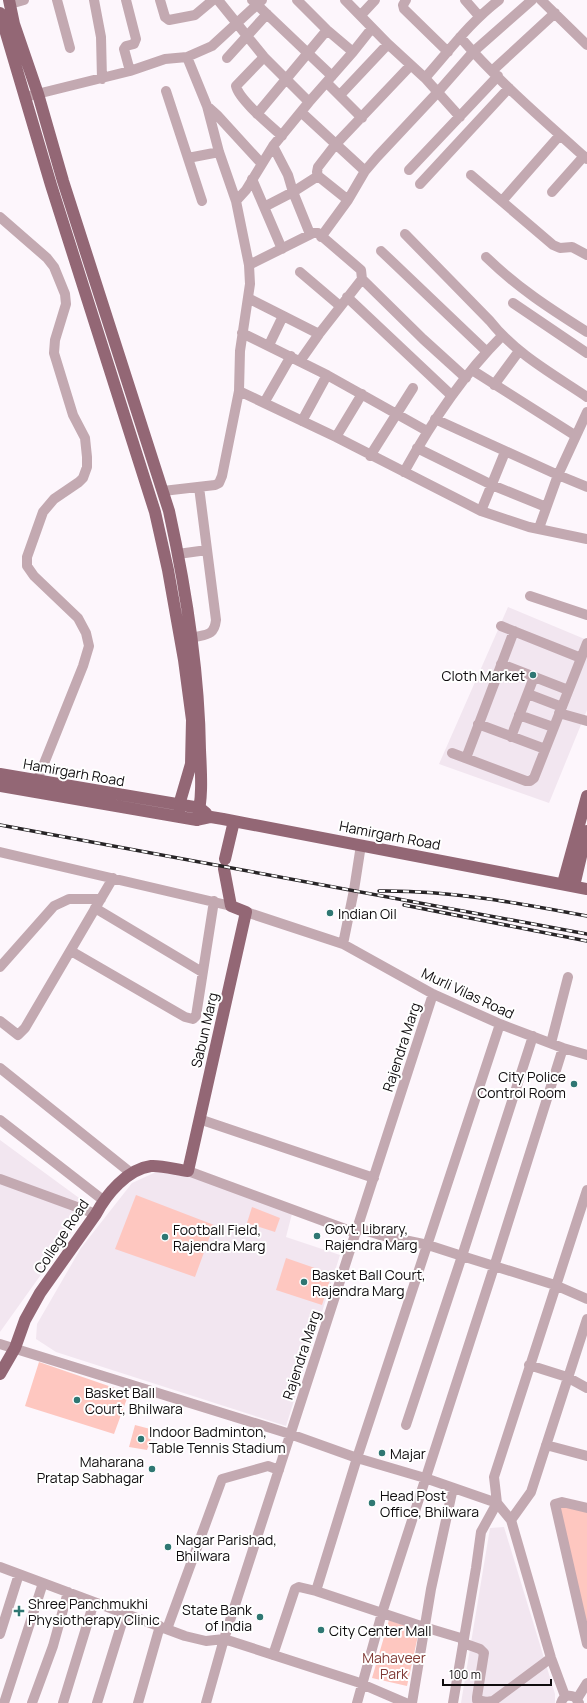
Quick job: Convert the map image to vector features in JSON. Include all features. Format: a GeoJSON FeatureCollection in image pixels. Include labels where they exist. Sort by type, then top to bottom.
{"type":"FeatureCollection","features":[{"type":"Feature","properties":{"kind":"main road"},"geometry":{"type":"LineString","coordinates":[[9,2],[7,31],[25,97],[118,399],[155,512],[168,570],[184,660],[192,720],[191,764],[179,811]]}},
{"type":"Feature","properties":{"kind":"main road"},"geometry":{"type":"LineString","coordinates":[[0,13],[7,31],[38,94],[63,181],[169,511],[178,554],[197,685],[201,779],[199,814]]}},
{"type":"Feature","properties":{"kind":"main road","name":"Hamirgarh Road"},"geometry":{"type":"LineString","coordinates":[[0,774],[179,811]]}},
{"type":"Feature","properties":{"kind":"main road","name":"Hamirgarh Road"},"geometry":{"type":"LineString","coordinates":[[0,786],[199,814],[568,884],[587,889]]}},
{"type":"Feature","properties":{"kind":"main road"},"geometry":{"type":"LineString","coordinates":[[568,884],[587,796]]}},
{"type":"Feature","properties":{"kind":"main road"},"geometry":{"type":"LineString","coordinates":[[234,821],[224,864],[231,906],[246,912]]}},
{"type":"Feature","properties":{"kind":"main road"},"geometry":{"type":"LineString","coordinates":[[568,884],[587,831]]}},
{"type":"Feature","properties":{"kind":"main road","name":"Sabun Marg"},"geometry":{"type":"LineString","coordinates":[[188,1171],[246,912]]}},
{"type":"Feature","properties":{"kind":"main road","name":"College Road"},"geometry":{"type":"LineString","coordinates":[[0,1374],[15,1348],[25,1320],[40,1292],[96,1214],[103,1200],[131,1173],[151,1166],[188,1171]]}},
{"type":"Feature","properties":{"kind":"street"},"geometry":{"type":"LineString","coordinates":[[9,2],[24,0]]}},
{"type":"Feature","properties":{"kind":"street"},"geometry":{"type":"LineString","coordinates":[[57,0],[70,48]]}},
{"type":"Feature","properties":{"kind":"street"},"geometry":{"type":"LineString","coordinates":[[94,0],[101,37],[102,79]]}},
{"type":"Feature","properties":{"kind":"street"},"geometry":{"type":"LineString","coordinates":[[126,0],[136,38],[134,44],[126,46],[124,49],[130,71]]}},
{"type":"Feature","properties":{"kind":"street"},"geometry":{"type":"LineString","coordinates":[[160,0],[165,17],[172,20],[198,14],[213,0]]}},
{"type":"Feature","properties":{"kind":"street"},"geometry":{"type":"LineString","coordinates":[[218,0],[264,57],[309,102]]}},
{"type":"Feature","properties":{"kind":"street"},"geometry":{"type":"LineString","coordinates":[[297,0],[327,30],[353,52]]}},
{"type":"Feature","properties":{"kind":"street"},"geometry":{"type":"LineString","coordinates":[[345,0],[388,44],[425,78],[460,117]]}},
{"type":"Feature","properties":{"kind":"street"},"geometry":{"type":"LineString","coordinates":[[361,15],[375,0]]}},
{"type":"Feature","properties":{"kind":"street"},"geometry":{"type":"LineString","coordinates":[[406,0],[403,5],[404,9],[448,52]]}},
{"type":"Feature","properties":{"kind":"street"},"geometry":{"type":"LineString","coordinates":[[465,0],[479,16]]}},
{"type":"Feature","properties":{"kind":"street"},"geometry":{"type":"LineString","coordinates":[[425,78],[479,16],[499,0]]}},
{"type":"Feature","properties":{"kind":"street"},"geometry":{"type":"LineString","coordinates":[[321,237],[348,200],[365,171],[473,52],[532,0]]}},
{"type":"Feature","properties":{"kind":"street"},"geometry":{"type":"LineString","coordinates":[[542,0],[587,44]]}},
{"type":"Feature","properties":{"kind":"street"},"geometry":{"type":"LineString","coordinates":[[25,97],[102,79],[165,59],[187,57],[212,46],[257,2],[267,14],[307,53],[330,80],[340,95],[362,118]]}},
{"type":"Feature","properties":{"kind":"street"},"geometry":{"type":"LineString","coordinates":[[228,58],[267,14]]}},
{"type":"Feature","properties":{"kind":"street"},"geometry":{"type":"LineString","coordinates":[[409,170],[460,117],[495,73],[555,14]]}},
{"type":"Feature","properties":{"kind":"street"},"geometry":{"type":"LineString","coordinates":[[236,202],[273,146],[309,102],[330,80],[372,28]]}},
{"type":"Feature","properties":{"kind":"street"},"geometry":{"type":"LineString","coordinates":[[257,114],[327,30]]}},
{"type":"Feature","properties":{"kind":"street"},"geometry":{"type":"LineString","coordinates":[[460,37],[509,88],[586,157],[552,192]]}},
{"type":"Feature","properties":{"kind":"street"},"geometry":{"type":"LineString","coordinates":[[340,95],[388,44]]}},
{"type":"Feature","properties":{"kind":"street"},"geometry":{"type":"LineString","coordinates":[[163,492],[215,486],[219,483],[222,476],[239,391],[242,333],[250,284],[249,265],[236,202],[219,152],[207,106],[187,57]]}},
{"type":"Feature","properties":{"kind":"street"},"geometry":{"type":"LineString","coordinates":[[264,57],[236,86],[239,93],[257,114],[282,136]]}},
{"type":"Feature","properties":{"kind":"street"},"geometry":{"type":"LineString","coordinates":[[348,200],[318,176],[316,172],[318,167],[335,145],[411,65]]}},
{"type":"Feature","properties":{"kind":"street"},"geometry":{"type":"LineString","coordinates":[[420,184],[509,88]]}},
{"type":"Feature","properties":{"kind":"street"},"geometry":{"type":"LineString","coordinates":[[166,91],[202,202]]}},
{"type":"Feature","properties":{"kind":"street"},"geometry":{"type":"LineString","coordinates":[[207,106],[217,114],[261,163]]}},
{"type":"Feature","properties":{"kind":"street"},"geometry":{"type":"LineString","coordinates":[[301,112],[335,145],[365,171]]}},
{"type":"Feature","properties":{"kind":"street"},"geometry":{"type":"LineString","coordinates":[[502,201],[560,135]]}},
{"type":"Feature","properties":{"kind":"street"},"geometry":{"type":"LineString","coordinates":[[273,146],[288,175],[293,192],[310,234]]}},
{"type":"Feature","properties":{"kind":"street"},"geometry":{"type":"LineString","coordinates":[[188,158],[219,152]]}},
{"type":"Feature","properties":{"kind":"street"},"geometry":{"type":"LineString","coordinates":[[471,175],[553,245],[560,248],[572,247],[587,255]]}},
{"type":"Feature","properties":{"kind":"street"},"geometry":{"type":"LineString","coordinates":[[264,207],[293,192],[318,176]]}},
{"type":"Feature","properties":{"kind":"street"},"geometry":{"type":"LineString","coordinates":[[252,179],[282,249]]}},
{"type":"Feature","properties":{"kind":"street"},"geometry":{"type":"LineString","coordinates":[[0,217],[54,267],[65,294],[66,304],[56,340],[54,354],[73,415],[85,438],[87,457],[87,467],[83,478],[54,499],[43,512],[27,557],[27,566],[34,576],[78,618],[86,633],[88,646],[83,666],[37,781]]}},
{"type":"Feature","properties":{"kind":"street"},"geometry":{"type":"LineString","coordinates":[[249,265],[310,234],[318,233],[360,270],[362,279],[423,339],[469,374],[494,385],[576,436]]}},
{"type":"Feature","properties":{"kind":"street"},"geometry":{"type":"LineString","coordinates":[[406,234],[490,321],[502,336],[520,351],[587,397]]}},
{"type":"Feature","properties":{"kind":"street"},"geometry":{"type":"LineString","coordinates":[[381,251],[486,351]]}},
{"type":"Feature","properties":{"kind":"street"},"geometry":{"type":"LineString","coordinates":[[486,257],[510,280],[530,295],[587,332]]}},
{"type":"Feature","properties":{"kind":"street"},"geometry":{"type":"LineString","coordinates":[[300,272],[340,306]]}},
{"type":"Feature","properties":{"kind":"street"},"geometry":{"type":"LineString","coordinates":[[300,361],[340,306],[362,279]]}},
{"type":"Feature","properties":{"kind":"street"},"geometry":{"type":"LineString","coordinates":[[347,297],[451,395]]}},
{"type":"Feature","properties":{"kind":"street"},"geometry":{"type":"LineString","coordinates":[[248,298],[319,334]]}},
{"type":"Feature","properties":{"kind":"street"},"geometry":{"type":"LineString","coordinates":[[513,303],[587,353]]}},
{"type":"Feature","properties":{"kind":"street"},"geometry":{"type":"LineString","coordinates":[[269,345],[283,316]]}},
{"type":"Feature","properties":{"kind":"street"},"geometry":{"type":"LineString","coordinates":[[242,333],[269,345],[327,375],[427,431]]}},
{"type":"Feature","properties":{"kind":"street"},"geometry":{"type":"LineString","coordinates":[[404,472],[427,431],[451,395],[486,351],[502,336]]}},
{"type":"Feature","properties":{"kind":"street"},"geometry":{"type":"LineString","coordinates":[[494,385],[520,351]]}},
{"type":"Feature","properties":{"kind":"street"},"geometry":{"type":"LineString","coordinates":[[264,403],[291,356]]}},
{"type":"Feature","properties":{"kind":"street"},"geometry":{"type":"LineString","coordinates":[[302,421],[327,375]]}},
{"type":"Feature","properties":{"kind":"street"},"geometry":{"type":"LineString","coordinates":[[370,456],[413,388]]}},
{"type":"Feature","properties":{"kind":"street"},"geometry":{"type":"LineString","coordinates":[[239,391],[336,437],[370,456],[481,511],[529,527],[587,539]]}},
{"type":"Feature","properties":{"kind":"street"},"geometry":{"type":"LineString","coordinates":[[336,437],[362,394]]}},
{"type":"Feature","properties":{"kind":"street"},"geometry":{"type":"LineString","coordinates":[[539,528],[558,476],[587,412]]}},
{"type":"Feature","properties":{"kind":"street"},"geometry":{"type":"LineString","coordinates":[[435,419],[558,476],[587,487]]}},
{"type":"Feature","properties":{"kind":"street"},"geometry":{"type":"LineString","coordinates":[[417,448],[492,484],[546,507]]}},
{"type":"Feature","properties":{"kind":"street"},"geometry":{"type":"LineString","coordinates":[[481,511],[505,452]]}},
{"type":"Feature","properties":{"kind":"street"},"geometry":{"type":"LineString","coordinates":[[191,638],[215,630],[216,620],[199,487]]}},
{"type":"Feature","properties":{"kind":"street"},"geometry":{"type":"LineString","coordinates":[[178,554],[207,550]]}},
{"type":"Feature","properties":{"kind":"street"},"geometry":{"type":"LineString","coordinates":[[530,596],[587,615]]}},
{"type":"Feature","properties":{"kind":"street"},"geometry":{"type":"LineString","coordinates":[[501,626],[581,658]]}},
{"type":"Feature","properties":{"kind":"street"},"geometry":{"type":"LineString","coordinates":[[466,758],[514,631]]}},
{"type":"Feature","properties":{"kind":"street"},"geometry":{"type":"LineString","coordinates":[[452,753],[526,782],[530,782],[534,778],[587,643]]}},
{"type":"Feature","properties":{"kind":"street"},"geometry":{"type":"LineString","coordinates":[[501,664],[568,690]]}},
{"type":"Feature","properties":{"kind":"street"},"geometry":{"type":"LineString","coordinates":[[511,737],[534,677]]}},
{"type":"Feature","properties":{"kind":"street"},"geometry":{"type":"LineString","coordinates":[[528,694],[587,722]]}},
{"type":"Feature","properties":{"kind":"street"},"geometry":{"type":"LineString","coordinates":[[519,715],[554,727]]}},
{"type":"Feature","properties":{"kind":"street"},"geometry":{"type":"LineString","coordinates":[[478,724],[545,750]]}},
{"type":"Feature","properties":{"kind":"street"},"geometry":{"type":"LineString","coordinates":[[343,944],[361,845]]}},
{"type":"Feature","properties":{"kind":"street"},"geometry":{"type":"LineString","coordinates":[[0,852],[231,906]]}},
{"type":"Feature","properties":{"kind":"street"},"geometry":{"type":"LineString","coordinates":[[0,1021],[16,1034],[20,1034],[25,1028],[113,878]]}},
{"type":"Feature","properties":{"kind":"street"},"geometry":{"type":"LineString","coordinates":[[0,967],[54,906],[69,899],[100,899]]}},
{"type":"Feature","properties":{"kind":"street"},"geometry":{"type":"LineString","coordinates":[[71,951],[185,1017],[193,1018],[196,1016],[214,901]]}},
{"type":"Feature","properties":{"kind":"street"},"geometry":{"type":"LineString","coordinates":[[95,908],[202,972]]}},
{"type":"Feature","properties":{"kind":"street","name":"Murli Vilas Road"},"geometry":{"type":"LineString","coordinates":[[246,912],[343,944],[433,994],[500,1024],[563,1048],[587,1055]]}},
{"type":"Feature","properties":{"kind":"street"},"geometry":{"type":"LineString","coordinates":[[551,1043],[568,977]]}},
{"type":"Feature","properties":{"kind":"street","name":"Rajendra Marg"},"geometry":{"type":"LineString","coordinates":[[206,1703],[224,1639],[433,994]]}},
{"type":"Feature","properties":{"kind":"street"},"geometry":{"type":"LineString","coordinates":[[316,1591],[357,1458],[500,1024]]}},
{"type":"Feature","properties":{"kind":"street"},"geometry":{"type":"LineString","coordinates":[[406,1425],[533,1036]]}},
{"type":"Feature","properties":{"kind":"street"},"geometry":{"type":"LineString","coordinates":[[357,1703],[382,1613],[563,1048]]}},
{"type":"Feature","properties":{"kind":"street"},"geometry":{"type":"LineString","coordinates":[[0,1068],[131,1173]]}},
{"type":"Feature","properties":{"kind":"street"},"geometry":{"type":"LineString","coordinates":[[199,1119],[374,1178]]}},
{"type":"Feature","properties":{"kind":"street"},"geometry":{"type":"LineString","coordinates":[[0,1120],[103,1200]]}},
{"type":"Feature","properties":{"kind":"street"},"geometry":{"type":"LineString","coordinates":[[188,1171],[357,1230],[428,1245],[555,1285],[587,1299]]}},
{"type":"Feature","properties":{"kind":"street"},"geometry":{"type":"LineString","coordinates":[[0,1179],[96,1214]]}},
{"type":"Feature","properties":{"kind":"street"},"geometry":{"type":"LineString","coordinates":[[453,1703],[481,1532],[497,1503],[494,1477],[555,1285],[583,1220],[587,1190]]}},
{"type":"Feature","properties":{"kind":"street"},"geometry":{"type":"LineString","coordinates":[[511,1520],[531,1492],[587,1319]]}},
{"type":"Feature","properties":{"kind":"street"},"geometry":{"type":"LineString","coordinates":[[0,1344],[290,1434],[357,1458],[425,1478],[497,1503],[511,1520],[563,1700],[572,1696],[582,1702],[587,1683]]}},
{"type":"Feature","properties":{"kind":"street"},"geometry":{"type":"LineString","coordinates":[[530,1365],[567,1377],[587,1388]]}},
{"type":"Feature","properties":{"kind":"street"},"geometry":{"type":"LineString","coordinates":[[546,1445],[587,1456]]}},
{"type":"Feature","properties":{"kind":"street"},"geometry":{"type":"LineString","coordinates":[[138,1703],[163,1627],[222,1479],[268,1466],[279,1470]]}},
{"type":"Feature","properties":{"kind":"street"},"geometry":{"type":"LineString","coordinates":[[412,1703],[424,1627],[452,1488]]}},
{"type":"Feature","properties":{"kind":"street"},"geometry":{"type":"LineString","coordinates":[[587,1508],[562,1502],[555,1504],[587,1644]]}},
{"type":"Feature","properties":{"kind":"street"},"geometry":{"type":"LineString","coordinates":[[0,1567],[163,1627],[206,1641],[224,1639],[362,1685],[406,1703]]}},
{"type":"Feature","properties":{"kind":"street"},"geometry":{"type":"LineString","coordinates":[[0,1634],[19,1574]]}},
{"type":"Feature","properties":{"kind":"street"},"geometry":{"type":"LineString","coordinates":[[4,1703],[43,1583]]}},
{"type":"Feature","properties":{"kind":"street"},"geometry":{"type":"LineString","coordinates":[[273,1655],[295,1589],[299,1587],[316,1591],[424,1627],[480,1648],[484,1653],[477,1697],[477,1700],[480,1702],[493,1701],[551,1658]]}},
{"type":"Feature","properties":{"kind":"street"},"geometry":{"type":"LineString","coordinates":[[32,1703],[53,1646],[68,1592]]}},
{"type":"Feature","properties":{"kind":"street"},"geometry":{"type":"LineString","coordinates":[[63,1703],[94,1602]]}},
{"type":"Feature","properties":{"kind":"street"},"geometry":{"type":"LineString","coordinates":[[97,1703],[125,1613]]}},
{"type":"Feature","properties":{"kind":"shaded area","name":"Cloth Market"},"geometry":{"type":"Polygon","coordinates":[[[508,607],[587,640],[587,710],[549,803],[439,764],[508,607]]]}},
{"type":"Feature","properties":{"kind":"shaded area"},"geometry":{"type":"Polygon","coordinates":[[[0,1140],[90,1206],[0,1332],[0,1140]]]}},
{"type":"Feature","properties":{"kind":"shaded area"},"geometry":{"type":"Polygon","coordinates":[[[156,1172],[185,1173],[294,1206],[286,1237],[340,1255],[286,1426],[56,1352],[36,1339],[37,1324],[81,1248],[132,1183],[156,1172]]]}},
{"type":"Feature","properties":{"kind":"shaded area"},"geometry":{"type":"Polygon","coordinates":[[[504,1527],[555,1694],[555,1703],[461,1703],[490,1528],[504,1527]]]}},
{"type":"Feature","properties":{"kind":"green space","name":"Football Field, Rajendra Marg"},"geometry":{"type":"Polygon","coordinates":[[[136,1195],[214,1225],[195,1277],[115,1249],[136,1195]]]}},
{"type":"Feature","properties":{"kind":"green space"},"geometry":{"type":"Polygon","coordinates":[[[252,1207],[280,1218],[275,1232],[247,1223],[252,1207]]]}},
{"type":"Feature","properties":{"kind":"green space","name":"Basket Ball Court, Rajendra Marg"},"geometry":{"type":"Polygon","coordinates":[[[286,1258],[332,1274],[322,1305],[276,1290],[286,1258]]]}},
{"type":"Feature","properties":{"kind":"green space","name":"Basket Ball Court, Bhilwara"},"geometry":{"type":"Polygon","coordinates":[[[39,1362],[129,1393],[114,1434],[25,1406],[39,1362]]]}},
{"type":"Feature","properties":{"kind":"green space","name":"Indoor Badminton, Table Tennis Stadium"},"geometry":{"type":"Polygon","coordinates":[[[135,1425],[154,1430],[147,1450],[129,1447],[135,1425]]]}},
{"type":"Feature","properties":{"kind":"green space"},"geometry":{"type":"Polygon","coordinates":[[[557,1505],[587,1512],[587,1624],[557,1505]]]}},
{"type":"Feature","properties":{"kind":"green space","name":"Mahaveer Park"},"geometry":{"type":"Polygon","coordinates":[[[389,1620],[419,1631],[407,1686],[372,1678],[389,1620]]]}},
{"type":"Feature","properties":{"kind":"railway"},"geometry":{"type":"LineString","coordinates":[[0,825],[587,934]]}},
{"type":"Feature","properties":{"kind":"railway"},"geometry":{"type":"LineString","coordinates":[[379,891],[405,891],[483,898],[587,916]]}},
{"type":"Feature","properties":{"kind":"railway"},"geometry":{"type":"LineString","coordinates":[[404,905],[587,941]]}},
{"type":"Feature","properties":{"kind":"place","name":"Cloth Market"},"geometry":{"type":"Point","coordinates":[533,675]}},
{"type":"Feature","properties":{"kind":"place","name":"Indian Oil"},"geometry":{"type":"Point","coordinates":[330,913]}},
{"type":"Feature","properties":{"kind":"place","name":"City Police Control Room"},"geometry":{"type":"Point","coordinates":[574,1084]}},
{"type":"Feature","properties":{"kind":"place","name":"Govt. Library, Rajendra Marg"},"geometry":{"type":"Point","coordinates":[317,1236]}},
{"type":"Feature","properties":{"kind":"place","name":"Football Field, Rajendra Marg"},"geometry":{"type":"Point","coordinates":[165,1237]}},
{"type":"Feature","properties":{"kind":"place","name":"Basket Ball Court, Rajendra Marg"},"geometry":{"type":"Point","coordinates":[304,1282]}},
{"type":"Feature","properties":{"kind":"place","name":"Basket Ball Court, Bhilwara"},"geometry":{"type":"Point","coordinates":[77,1400]}},
{"type":"Feature","properties":{"kind":"place","name":"Indoor Badminton, Table Tennis Stadium"},"geometry":{"type":"Point","coordinates":[141,1439]}},
{"type":"Feature","properties":{"kind":"place","name":"Majar"},"geometry":{"type":"Point","coordinates":[382,1453]}},
{"type":"Feature","properties":{"kind":"place","name":"Maharana Pratap Sabhagar"},"geometry":{"type":"Point","coordinates":[152,1469]}},
{"type":"Feature","properties":{"kind":"place","name":"Head Post Office, Bhilwara"},"geometry":{"type":"Point","coordinates":[372,1503]}},
{"type":"Feature","properties":{"kind":"place","name":"Nagar Parishad, Bhilwara"},"geometry":{"type":"Point","coordinates":[168,1547]}},
{"type":"Feature","properties":{"kind":"place","name":"Shree Panchmukhi Physiotherapy Clinic"},"geometry":{"type":"Point","coordinates":[19,1611]}},
{"type":"Feature","properties":{"kind":"place","name":"State Bank of India"},"geometry":{"type":"Point","coordinates":[260,1617]}},
{"type":"Feature","properties":{"kind":"place","name":"City Center Mall"},"geometry":{"type":"Point","coordinates":[321,1630]}}]}
